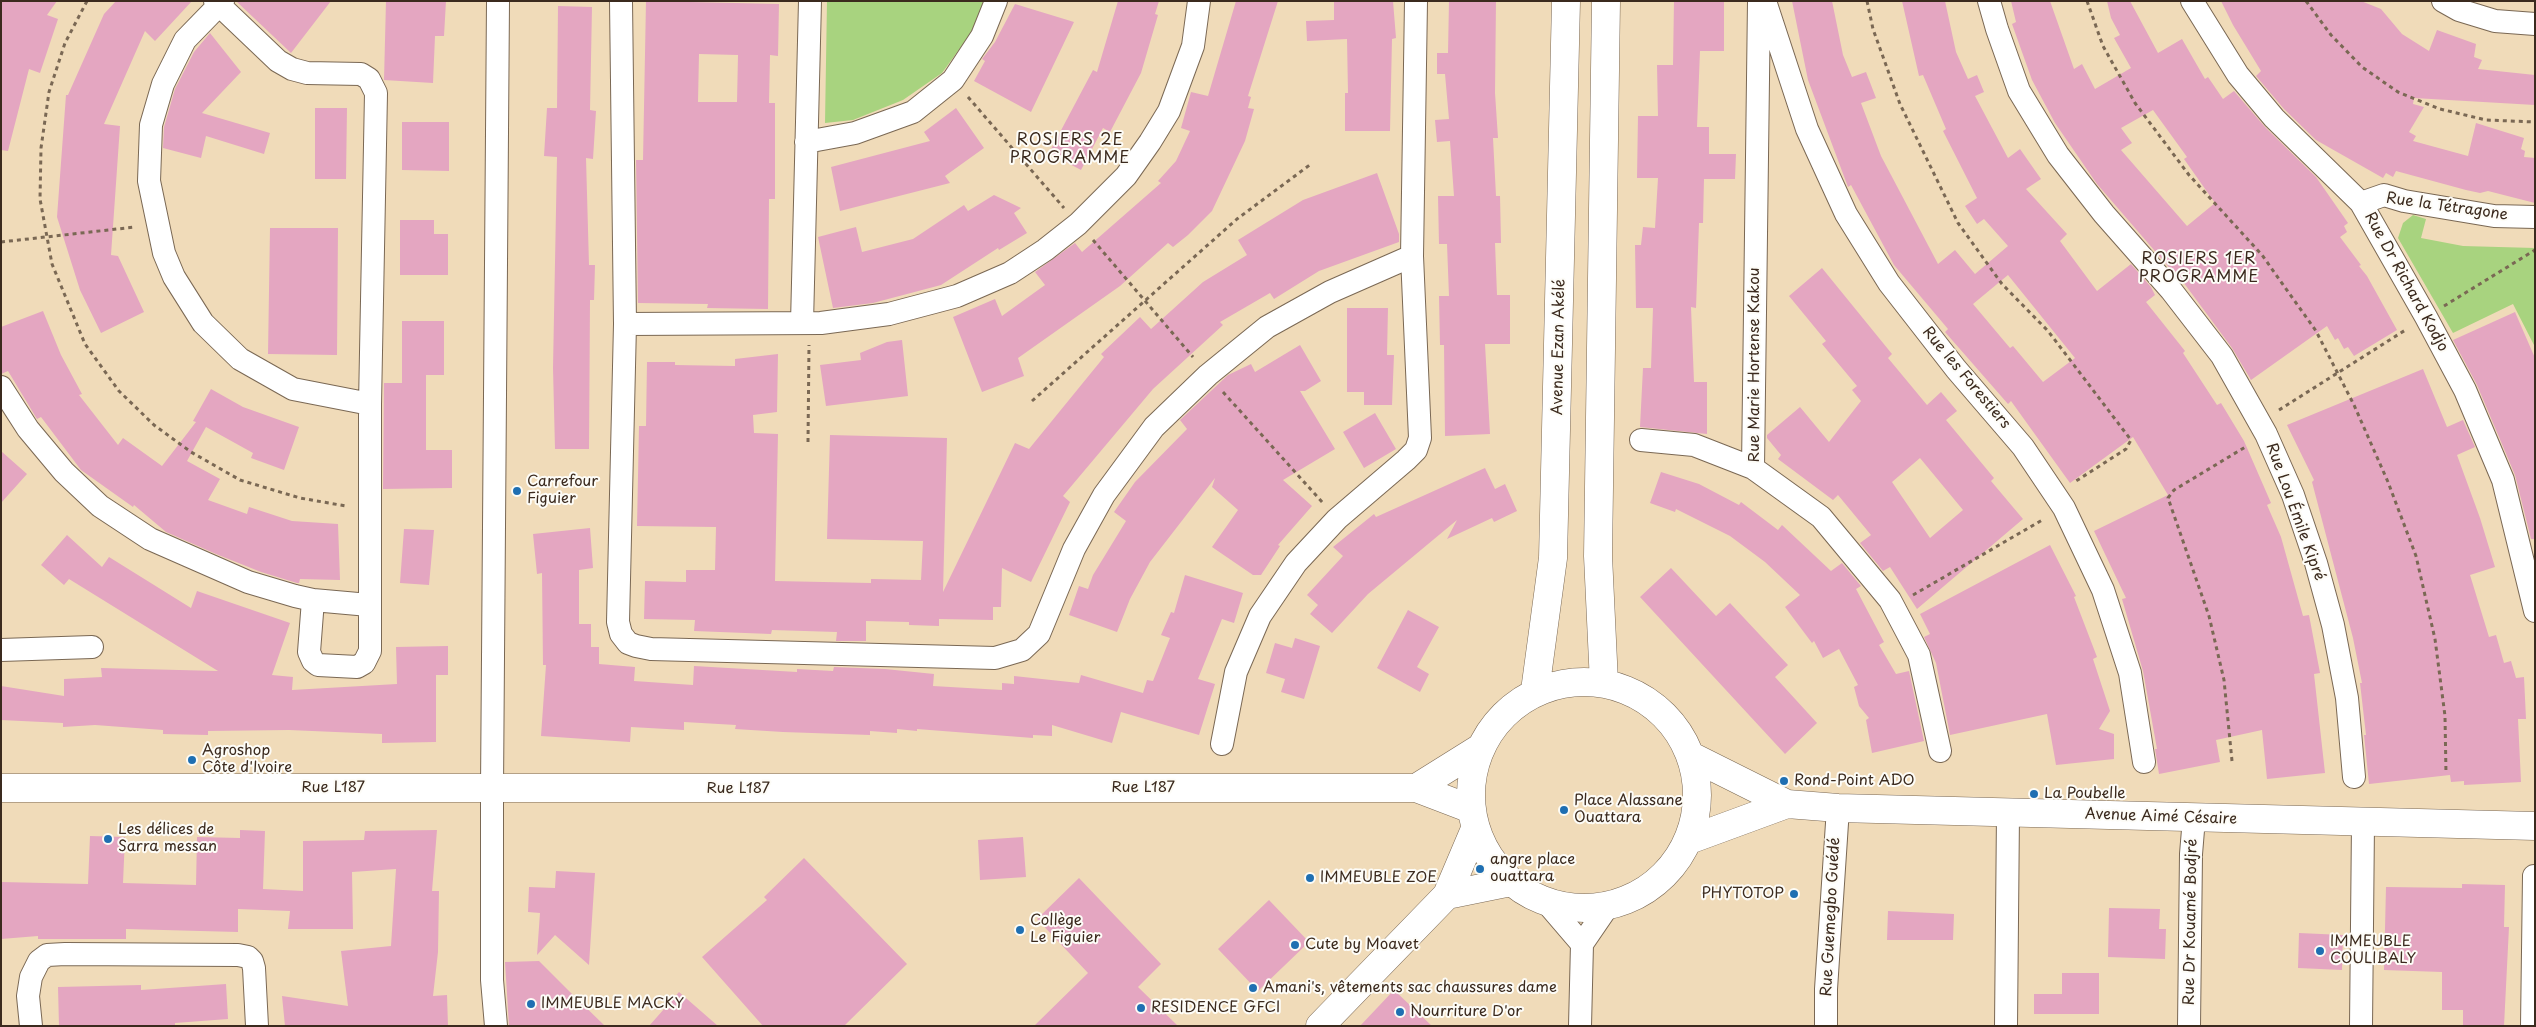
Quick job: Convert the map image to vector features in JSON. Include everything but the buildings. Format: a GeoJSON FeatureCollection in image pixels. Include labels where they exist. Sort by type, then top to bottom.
{"type":"FeatureCollection","features":[{"type":"Feature","properties":{"kind":"street"},"geometry":{"type":"LineString","coordinates":[[496,1026],[492,980],[492,789],[498,1]]}},
{"type":"Feature","properties":{"kind":"street"},"geometry":{"type":"LineString","coordinates":[[622,1],[625,324],[618,622],[621,634],[628,642],[651,649],[995,658],[1022,650],[1039,634],[1074,549],[1104,495],[1154,426],[1208,375],[1268,327],[1299,308],[1412,256]]}},
{"type":"Feature","properties":{"kind":"street"},"geometry":{"type":"LineString","coordinates":[[806,323],[806,142],[810,1]]}},
{"type":"Feature","properties":{"kind":"street"},"geometry":{"type":"LineString","coordinates":[[806,142],[855,133],[913,112],[952,80],[982,36],[996,1]]}},
{"type":"Feature","properties":{"kind":"street"},"geometry":{"type":"LineString","coordinates":[[625,324],[806,323],[889,314],[957,296],[1010,273],[1045,250],[1078,224],[1126,176],[1169,111],[1192,46],[1199,1]]}},
{"type":"Feature","properties":{"kind":"street"},"geometry":{"type":"LineString","coordinates":[[1222,744],[1236,672],[1260,616],[1296,563],[1337,519],[1416,450],[1420,438],[1412,256],[1416,1]]}},
{"type":"Feature","properties":{"kind":"street","name":"Avenue Ezan Akélé"},"geometry":{"type":"LineString","coordinates":[[1535,691],[1553,558],[1566,1]]}},
{"type":"Feature","properties":{"kind":"street"},"geometry":{"type":"LineString","coordinates":[[1604,683],[1598,556],[1606,1]]}},
{"type":"Feature","properties":{"kind":"street","name":"Rue Marie Hortense Kakou"},"geometry":{"type":"LineString","coordinates":[[1759,1],[1753,468],[1821,517],[1859,560],[1893,606],[1919,655],[1940,750]]}},
{"type":"Feature","properties":{"kind":"street","name":"Rue les Forestiers"},"geometry":{"type":"LineString","coordinates":[[1765,1],[1807,129],[1846,214],[1889,283],[1956,369],[2024,447],[2060,501],[2103,590],[2130,673],[2144,762]]}},
{"type":"Feature","properties":{"kind":"street","name":"Rue Lou Émile Kipré"},"geometry":{"type":"LineString","coordinates":[[1989,1],[2019,91],[2058,155],[2104,214],[2171,290],[2222,356],[2263,428],[2292,495],[2313,554],[2333,624],[2347,698],[2354,777]]}},
{"type":"Feature","properties":{"kind":"street","name":"Rue Dr Richard Kodjo"},"geometry":{"type":"LineString","coordinates":[[2192,1],[2244,82],[2274,118],[2361,202],[2426,317],[2465,390],[2503,480],[2535,611]]}},
{"type":"Feature","properties":{"kind":"street"},"geometry":{"type":"LineString","coordinates":[[2443,1],[2459,10],[2495,21],[2535,24]]}},
{"type":"Feature","properties":{"kind":"street"},"geometry":{"type":"LineString","coordinates":[[313,600],[310,652],[313,661],[318,665],[357,667],[364,663],[370,651],[370,404],[376,93],[369,79],[361,74],[307,73],[292,69],[278,60],[219,3],[185,40],[163,84],[151,125],[149,181],[164,253],[174,277],[203,324],[240,359],[293,389],[370,404]]}},
{"type":"Feature","properties":{"kind":"street","name":"Rue la Tétragone"},"geometry":{"type":"LineString","coordinates":[[2361,202],[2384,195],[2404,201],[2494,216],[2535,217]]}},
{"type":"Feature","properties":{"kind":"street"},"geometry":{"type":"LineString","coordinates":[[1,387],[28,429],[64,472],[100,506],[150,539],[189,558],[248,582],[313,600],[369,605]]}},
{"type":"Feature","properties":{"kind":"street"},"geometry":{"type":"LineString","coordinates":[[1641,440],[1694,446],[1753,468]]}},
{"type":"Feature","properties":{"kind":"street"},"geometry":{"type":"LineString","coordinates":[[1,650],[92,647]]}},
{"type":"Feature","properties":{"kind":"street"},"geometry":{"type":"LineString","coordinates":[[1567,681],[1604,683],[1635,693],[1670,717],[1693,757],[1698,799],[1689,840],[1675,864],[1656,883],[1634,898],[1608,906],[1577,909],[1546,902],[1511,882],[1490,858],[1473,819],[1471,778],[1480,748],[1502,714],[1535,691],[1567,681]]}},
{"type":"Feature","properties":{"kind":"street"},"geometry":{"type":"LineString","coordinates":[[1416,788],[1480,748]]}},
{"type":"Feature","properties":{"kind":"street","name":"Avenue Aimé Césaire"},"geometry":{"type":"LineString","coordinates":[[1693,757],[1787,804],[1838,808],[2535,826]]}},
{"type":"Feature","properties":{"kind":"street","name":"Rue L187"},"geometry":{"type":"LineString","coordinates":[[1,788],[1416,788],[1473,819]]}},
{"type":"Feature","properties":{"kind":"street","name":"Avenue Aimé Césaire"},"geometry":{"type":"LineString","coordinates":[[1689,840],[1787,804]]}},
{"type":"Feature","properties":{"kind":"street","name":"Rue Guemegbo Guédé"},"geometry":{"type":"LineString","coordinates":[[1826,1026],[1826,990],[1838,808]]}},
{"type":"Feature","properties":{"kind":"street"},"geometry":{"type":"LineString","coordinates":[[2006,1026],[2008,812]]}},
{"type":"Feature","properties":{"kind":"street","name":"Rue Dr Kouamé Bodjré"},"geometry":{"type":"LineString","coordinates":[[2190,1026],[2191,854],[2194,818]]}},
{"type":"Feature","properties":{"kind":"street"},"geometry":{"type":"LineString","coordinates":[[1320,1026],[1447,895],[1473,819]]}},
{"type":"Feature","properties":{"kind":"street"},"geometry":{"type":"LineString","coordinates":[[2361,1026],[2363,823]]}},
{"type":"Feature","properties":{"kind":"street"},"geometry":{"type":"LineString","coordinates":[[2533,1023],[2534,876]]}},
{"type":"Feature","properties":{"kind":"street"},"geometry":{"type":"LineString","coordinates":[[1447,895],[1511,882]]}},
{"type":"Feature","properties":{"kind":"street"},"geometry":{"type":"LineString","coordinates":[[1546,902],[1582,944]]}},
{"type":"Feature","properties":{"kind":"street"},"geometry":{"type":"LineString","coordinates":[[1580,1026],[1582,944],[1608,906]]}},
{"type":"Feature","properties":{"kind":"street"},"geometry":{"type":"LineString","coordinates":[[31,1026],[28,996],[31,977],[39,961],[47,955],[65,954],[238,955],[248,957],[252,961],[254,968],[257,1026]]}},
{"type":"Feature","properties":{"kind":"path"},"geometry":{"type":"LineString","coordinates":[[87,1],[65,44],[49,92],[41,148],[40,199],[46,237],[64,299],[85,344],[119,390],[154,425],[190,452],[240,480],[300,498],[369,510]]}},
{"type":"Feature","properties":{"kind":"path"},"geometry":{"type":"LineString","coordinates":[[1866,1],[1873,28],[1900,104],[1958,223],[2002,284],[2048,331],[2131,440],[2126,449],[2060,501],[1893,606]]}},
{"type":"Feature","properties":{"kind":"path"},"geometry":{"type":"LineString","coordinates":[[2087,1],[2103,46],[2135,103],[2190,174],[2262,255],[2316,332],[2338,373],[2388,482],[2416,556],[2435,639],[2444,716],[2446,774]]}},
{"type":"Feature","properties":{"kind":"path"},"geometry":{"type":"LineString","coordinates":[[2306,1],[2331,36],[2362,68],[2398,92],[2440,109],[2486,120],[2535,122]]}},
{"type":"Feature","properties":{"kind":"path"},"geometry":{"type":"LineString","coordinates":[[952,80],[1147,301],[1208,375],[1337,519]]}},
{"type":"Feature","properties":{"kind":"path"},"geometry":{"type":"LineString","coordinates":[[1032,401],[1147,301],[1237,219],[1310,164]]}},
{"type":"Feature","properties":{"kind":"path"},"geometry":{"type":"LineString","coordinates":[[1,242],[157,224]]}},
{"type":"Feature","properties":{"kind":"path"},"geometry":{"type":"LineString","coordinates":[[2232,761],[2224,680],[2209,616],[2168,498],[2174,490],[2338,373],[2535,250]]}},
{"type":"Feature","properties":{"kind":"path"},"geometry":{"type":"LineString","coordinates":[[806,323],[808,442]]}},
{"type":"Feature","properties":{"kind":"green space"},"geometry":{"type":"Polygon","coordinates":[[[827,1],[985,1],[971,33],[942,73],[903,100],[853,120],[825,123],[827,1]]]}},
{"type":"Feature","properties":{"kind":"green space"},"geometry":{"type":"Polygon","coordinates":[[[2413,215],[2426,219],[2421,238],[2463,246],[2535,248],[2535,347],[2513,304],[2453,333],[2398,238],[2403,223],[2413,215]]]}},
{"type":"Feature","properties":{"kind":"place","name":"Carrefour Figuier"},"geometry":{"type":"Point","coordinates":[517,491]}},
{"type":"Feature","properties":{"kind":"place","name":"Agroshop Côte d'Ivoire"},"geometry":{"type":"Point","coordinates":[192,760]}},
{"type":"Feature","properties":{"kind":"place","name":"Rond-Point ADO"},"geometry":{"type":"Point","coordinates":[1784,781]}},
{"type":"Feature","properties":{"kind":"place","name":"La Poubelle"},"geometry":{"type":"Point","coordinates":[2034,794]}},
{"type":"Feature","properties":{"kind":"place","name":"Place Alassane Ouattara"},"geometry":{"type":"Point","coordinates":[1564,810]}},
{"type":"Feature","properties":{"kind":"place","name":"Les délices de Sarra messan"},"geometry":{"type":"Point","coordinates":[108,839]}},
{"type":"Feature","properties":{"kind":"place","name":"angre place ouattara"},"geometry":{"type":"Point","coordinates":[1480,869]}},
{"type":"Feature","properties":{"kind":"place","name":"IMMEUBLE ZOE"},"geometry":{"type":"Point","coordinates":[1310,878]}},
{"type":"Feature","properties":{"kind":"place","name":"PHYTOTOP"},"geometry":{"type":"Point","coordinates":[1794,894]}},
{"type":"Feature","properties":{"kind":"place","name":"Collège Le Figuier"},"geometry":{"type":"Point","coordinates":[1020,930]}},
{"type":"Feature","properties":{"kind":"place","name":"Cute by Moavet"},"geometry":{"type":"Point","coordinates":[1295,945]}},
{"type":"Feature","properties":{"kind":"place","name":"IMMEUBLE COULIBALY"},"geometry":{"type":"Point","coordinates":[2320,951]}},
{"type":"Feature","properties":{"kind":"place","name":"Amani's, vêtements sac chaussures dame"},"geometry":{"type":"Point","coordinates":[1253,988]}},
{"type":"Feature","properties":{"kind":"place","name":"IMMEUBLE MACKY"},"geometry":{"type":"Point","coordinates":[531,1004]}},
{"type":"Feature","properties":{"kind":"place","name":"RESIDENCE GFCI"},"geometry":{"type":"Point","coordinates":[1141,1008]}},
{"type":"Feature","properties":{"kind":"place","name":"Nourriture D'or"},"geometry":{"type":"Point","coordinates":[1400,1012]}},
{"type":"Feature","properties":{"kind":"district","name":"ROSIERS 2E PROGRAMME"},"geometry":{"type":"Point","coordinates":[1070,150]}},
{"type":"Feature","properties":{"kind":"district","name":"ROSIERS 1ER PROGRAMME"},"geometry":{"type":"Point","coordinates":[2199,269]}}]}
